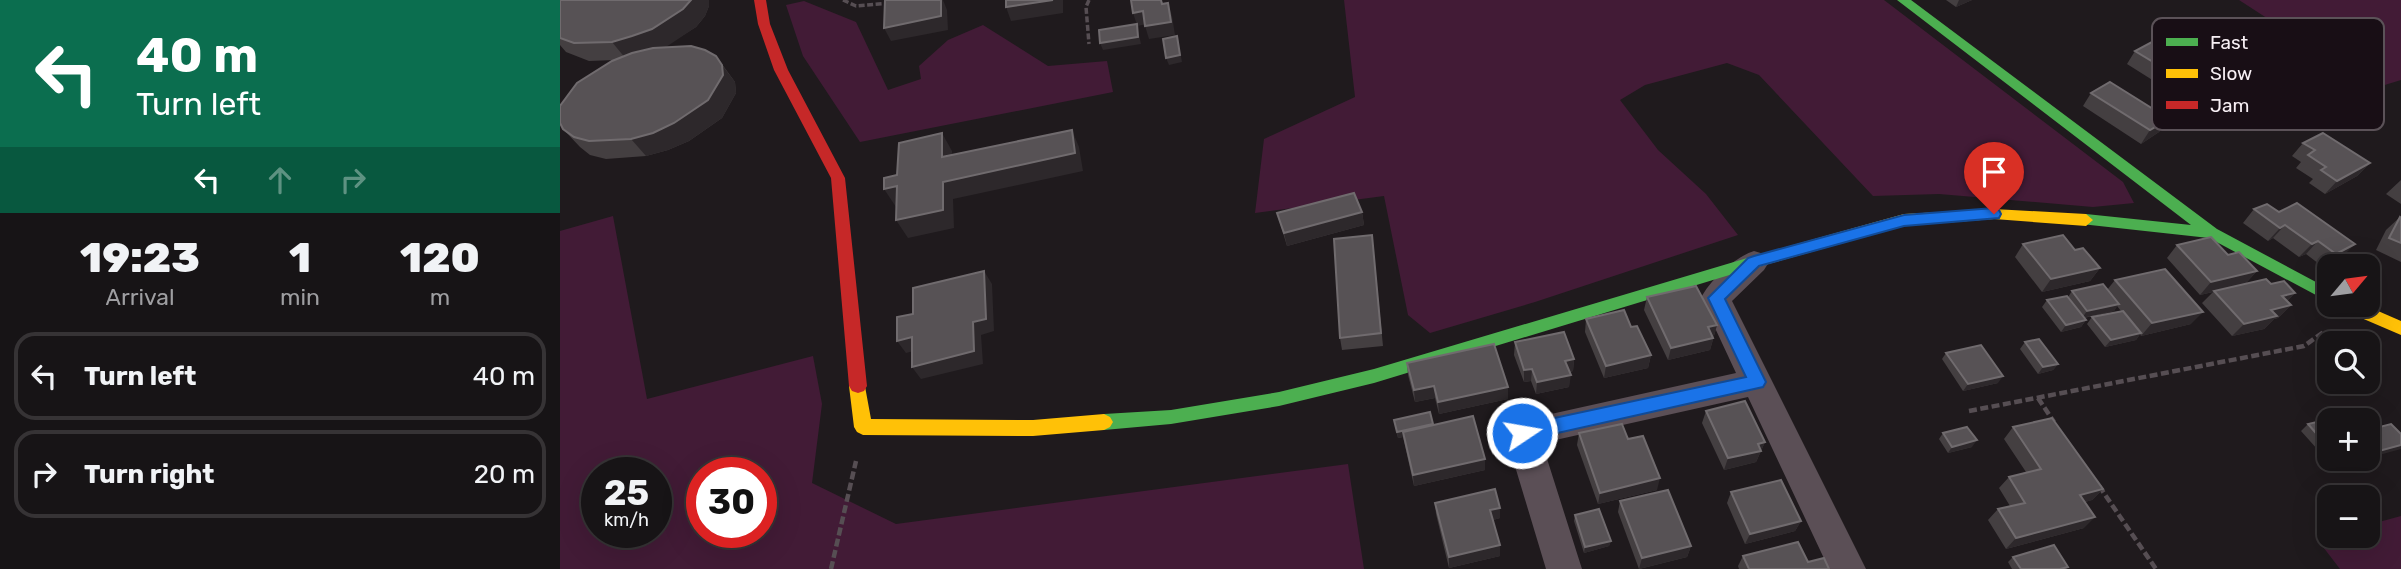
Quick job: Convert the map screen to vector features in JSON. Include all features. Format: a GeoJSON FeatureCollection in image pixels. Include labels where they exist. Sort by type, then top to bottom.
{"type":"FeatureCollection","features":[{"type":"Feature","properties":{"kind":"street"},"geometry":{"type":"LineString","coordinates":[[760,0],[770,53],[814,124],[839,180],[845,271],[863,427],[1034,428],[1171,417],[1279,399],[1374,376],[1904,220],[1994,214],[2114,222],[2212,233]]}},
{"type":"Feature","properties":{"kind":"street"},"geometry":{"type":"LineString","coordinates":[[1903,0],[2212,233],[2317,290]]}},
{"type":"Feature","properties":{"kind":"street"},"geometry":{"type":"LineString","coordinates":[[1754,262],[1716,298],[1848,569]]}},
{"type":"Feature","properties":{"kind":"street"},"geometry":{"type":"LineString","coordinates":[[2374,317],[2401,328]]}},
{"type":"Feature","properties":{"kind":"street"},"geometry":{"type":"LineString","coordinates":[[1564,569],[1522,433],[1757,382]]}},
{"type":"Feature","properties":{"kind":"path"},"geometry":{"type":"LineString","coordinates":[[844,0],[856,6],[870,7],[893,2]]}},
{"type":"Feature","properties":{"kind":"path"},"geometry":{"type":"LineString","coordinates":[[1088,44],[1086,7],[1089,0]]}},
{"type":"Feature","properties":{"kind":"path"},"geometry":{"type":"LineString","coordinates":[[1969,411],[2304,346],[2337,317]]}},
{"type":"Feature","properties":{"kind":"path"},"geometry":{"type":"LineString","coordinates":[[2038,398],[2061,432]]}},
{"type":"Feature","properties":{"kind":"path"},"geometry":{"type":"LineString","coordinates":[[831,569],[863,427]]}},
{"type":"Feature","properties":{"kind":"path"},"geometry":{"type":"LineString","coordinates":[[2093,478],[2157,569]]}},
{"type":"Feature","properties":{"kind":"shaded area"},"geometry":{"type":"Polygon","coordinates":[[[1344,0],[1884,0],[2123,182],[2134,203],[2093,207],[1939,194],[1873,196],[1759,75],[1727,63],[1645,85],[1620,100],[1658,150],[1706,194],[1738,235],[1535,302],[1430,333],[1408,315],[1384,196],[1255,213],[1264,139],[1355,97],[1344,0]]]}},
{"type":"Feature","properties":{"kind":"shaded area"},"geometry":{"type":"Polygon","coordinates":[[[2239,0],[2401,0],[2401,80],[2384,85],[2384,18],[2267,18],[2239,0]]]}},
{"type":"Feature","properties":{"kind":"shaded area"},"geometry":{"type":"Polygon","coordinates":[[[804,1],[856,22],[888,90],[921,79],[919,66],[948,40],[983,25],[1048,66],[1107,61],[1113,92],[860,142],[803,56],[786,5],[804,1]]]}},
{"type":"Feature","properties":{"kind":"shaded area"},"geometry":{"type":"Polygon","coordinates":[[[613,216],[647,399],[813,356],[822,404],[812,483],[896,524],[1348,464],[1364,569],[560,569],[560,231],[613,216]]]}},
{"type":"Feature","properties":{"kind":"shaded area"},"geometry":{"type":"Polygon","coordinates":[[[2401,516],[2401,569],[2340,569],[2324,548],[2380,548],[2380,522],[2401,516]]]}},
{"type":"Feature","properties":{"kind":"building"},"geometry":{"type":"Polygon","coordinates":[[[560,0],[691,0],[683,9],[652,29],[612,42],[574,43],[560,38],[560,0]]]}},
{"type":"Feature","properties":{"kind":"building"},"geometry":{"type":"Polygon","coordinates":[[[885,0],[941,0],[941,16],[884,28],[885,0]]]}},
{"type":"Feature","properties":{"kind":"building"},"geometry":{"type":"Polygon","coordinates":[[[1006,0],[1053,0],[1006,7],[1006,0]]]}},
{"type":"Feature","properties":{"kind":"building"},"geometry":{"type":"Polygon","coordinates":[[[1131,0],[1161,0],[1162,4],[1168,3],[1171,22],[1145,26],[1143,11],[1133,13],[1131,0]]]}},
{"type":"Feature","properties":{"kind":"building"},"geometry":{"type":"Polygon","coordinates":[[[1137,24],[1138,37],[1100,43],[1099,30],[1137,24]]]}},
{"type":"Feature","properties":{"kind":"building"},"geometry":{"type":"Polygon","coordinates":[[[1177,36],[1180,55],[1166,58],[1163,39],[1177,36]]]}},
{"type":"Feature","properties":{"kind":"building"},"geometry":{"type":"Polygon","coordinates":[[[2152,42],[2152,61],[2135,51],[2152,42]]]}},
{"type":"Feature","properties":{"kind":"building"},"geometry":{"type":"Polygon","coordinates":[[[691,46],[716,56],[722,65],[723,75],[708,100],[674,123],[631,139],[589,141],[574,137],[563,129],[560,123],[560,106],[577,83],[612,61],[632,53],[653,48],[691,46]]]}},
{"type":"Feature","properties":{"kind":"building"},"geometry":{"type":"Polygon","coordinates":[[[2110,82],[2152,108],[2152,129],[2150,130],[2091,93],[2110,82]]]}},
{"type":"Feature","properties":{"kind":"building"},"geometry":{"type":"Polygon","coordinates":[[[1072,130],[1075,153],[943,182],[943,210],[896,220],[897,186],[884,189],[884,178],[897,175],[899,143],[942,133],[942,157],[1072,130]]]}},
{"type":"Feature","properties":{"kind":"building"},"geometry":{"type":"Polygon","coordinates":[[[2323,133],[2370,163],[2337,181],[2321,170],[2326,167],[2308,155],[2315,150],[2303,143],[2323,133]]]}},
{"type":"Feature","properties":{"kind":"building"},"geometry":{"type":"Polygon","coordinates":[[[1354,193],[1362,212],[1284,233],[1277,213],[1354,193]]]}},
{"type":"Feature","properties":{"kind":"building"},"geometry":{"type":"Polygon","coordinates":[[[2297,203],[2355,244],[2336,254],[2318,241],[2312,244],[2285,225],[2280,228],[2254,209],[2267,204],[2279,212],[2297,203]]]}},
{"type":"Feature","properties":{"kind":"building"},"geometry":{"type":"Polygon","coordinates":[[[2401,218],[2401,243],[2389,238],[2401,218]]]}},
{"type":"Feature","properties":{"kind":"building"},"geometry":{"type":"Polygon","coordinates":[[[1372,235],[1381,333],[1340,338],[1334,239],[1372,235]]]}},
{"type":"Feature","properties":{"kind":"building"},"geometry":{"type":"Polygon","coordinates":[[[2063,235],[2075,250],[2083,248],[2100,268],[2051,279],[2023,244],[2063,235]]]}},
{"type":"Feature","properties":{"kind":"building"},"geometry":{"type":"Polygon","coordinates":[[[2211,237],[2228,255],[2239,252],[2257,271],[2211,282],[2177,245],[2211,237]]]}},
{"type":"Feature","properties":{"kind":"building"},"geometry":{"type":"Polygon","coordinates":[[[2165,269],[2203,312],[2152,323],[2115,280],[2165,269]]]}},
{"type":"Feature","properties":{"kind":"building"},"geometry":{"type":"Polygon","coordinates":[[[984,271],[986,319],[973,322],[974,351],[912,367],[912,337],[897,341],[897,317],[913,314],[913,288],[984,271]]]}},
{"type":"Feature","properties":{"kind":"building"},"geometry":{"type":"Polygon","coordinates":[[[2266,279],[2271,284],[2284,281],[2295,293],[2282,296],[2291,305],[2271,310],[2277,316],[2244,324],[2214,291],[2266,279]]]}},
{"type":"Feature","properties":{"kind":"building"},"geometry":{"type":"Polygon","coordinates":[[[2103,284],[2119,304],[2087,311],[2072,291],[2103,284]]]}},
{"type":"Feature","properties":{"kind":"building"},"geometry":{"type":"Polygon","coordinates":[[[1696,286],[1717,325],[1708,327],[1713,338],[1671,348],[1647,297],[1696,286]]]}},
{"type":"Feature","properties":{"kind":"building"},"geometry":{"type":"Polygon","coordinates":[[[2067,296],[2086,320],[2066,325],[2047,300],[2067,296]]]}},
{"type":"Feature","properties":{"kind":"building"},"geometry":{"type":"Polygon","coordinates":[[[1624,310],[1631,327],[1637,326],[1651,355],[1606,366],[1586,319],[1624,310]]]}},
{"type":"Feature","properties":{"kind":"building"},"geometry":{"type":"Polygon","coordinates":[[[2123,311],[2141,333],[2111,340],[2092,317],[2123,311]]]}},
{"type":"Feature","properties":{"kind":"building"},"geometry":{"type":"Polygon","coordinates":[[[1564,332],[1574,359],[1565,361],[1571,375],[1537,382],[1532,369],[1524,370],[1515,342],[1564,332]]]}},
{"type":"Feature","properties":{"kind":"building"},"geometry":{"type":"Polygon","coordinates":[[[2039,339],[2058,364],[2043,367],[2025,342],[2039,339]]]}},
{"type":"Feature","properties":{"kind":"building"},"geometry":{"type":"Polygon","coordinates":[[[1494,344],[1508,387],[1438,402],[1434,386],[1414,390],[1407,363],[1494,344]]]}},
{"type":"Feature","properties":{"kind":"building"},"geometry":{"type":"Polygon","coordinates":[[[1981,345],[2003,376],[1968,384],[1946,353],[1981,345]]]}},
{"type":"Feature","properties":{"kind":"building"},"geometry":{"type":"Polygon","coordinates":[[[1745,401],[1765,442],[1758,444],[1761,451],[1728,458],[1706,411],[1745,401]]]}},
{"type":"Feature","properties":{"kind":"building"},"geometry":{"type":"Polygon","coordinates":[[[1430,412],[1433,424],[1397,432],[1394,420],[1430,412]]]}},
{"type":"Feature","properties":{"kind":"building"},"geometry":{"type":"Polygon","coordinates":[[[1473,416],[1485,459],[1413,475],[1403,432],[1473,416]]]}},
{"type":"Feature","properties":{"kind":"building"},"geometry":{"type":"Polygon","coordinates":[[[2052,418],[2103,489],[2080,495],[2095,517],[2016,538],[1998,509],[2025,503],[2009,477],[2041,469],[2013,427],[2052,418]]]}},
{"type":"Feature","properties":{"kind":"building"},"geometry":{"type":"Polygon","coordinates":[[[2317,422],[2317,434],[2308,424],[2317,422]]]}},
{"type":"Feature","properties":{"kind":"building"},"geometry":{"type":"Polygon","coordinates":[[[1622,424],[1628,439],[1643,436],[1660,478],[1600,493],[1579,433],[1622,424]]]}},
{"type":"Feature","properties":{"kind":"building"},"geometry":{"type":"Polygon","coordinates":[[[2391,424],[2401,434],[2401,445],[2380,451],[2380,427],[2391,424]]]}},
{"type":"Feature","properties":{"kind":"building"},"geometry":{"type":"Polygon","coordinates":[[[1967,427],[1977,440],[1952,447],[1943,433],[1967,427]]]}},
{"type":"Feature","properties":{"kind":"building"},"geometry":{"type":"Polygon","coordinates":[[[1781,480],[1801,521],[1750,534],[1731,492],[1781,480]]]}},
{"type":"Feature","properties":{"kind":"building"},"geometry":{"type":"Polygon","coordinates":[[[1495,489],[1500,508],[1490,510],[1500,545],[1449,557],[1435,503],[1495,489]]]}},
{"type":"Feature","properties":{"kind":"building"},"geometry":{"type":"Polygon","coordinates":[[[1668,490],[1691,546],[1642,558],[1620,501],[1668,490]]]}},
{"type":"Feature","properties":{"kind":"building"},"geometry":{"type":"Polygon","coordinates":[[[1599,509],[1611,541],[1585,547],[1575,515],[1599,509]]]}},
{"type":"Feature","properties":{"kind":"building"},"geometry":{"type":"Polygon","coordinates":[[[1798,542],[1808,562],[1824,558],[1829,569],[1749,569],[1743,556],[1798,542]]]}},
{"type":"Feature","properties":{"kind":"building"},"geometry":{"type":"Polygon","coordinates":[[[2054,545],[2068,567],[2021,569],[2013,557],[2054,545]]]}},
{"type":"Feature","properties":{"kind":"traffic: fast"},"geometry":{"type":"LineString","coordinates":[[1903,0],[2212,233],[2317,290]]}},
{"type":"Feature","properties":{"kind":"traffic: fast"},"geometry":{"type":"LineString","coordinates":[[2086,220],[2212,233]]}},
{"type":"Feature","properties":{"kind":"traffic: fast"},"geometry":{"type":"LineString","coordinates":[[1104,422],[1171,417],[1279,399],[1374,376],[1754,262]]}},
{"type":"Feature","properties":{"kind":"traffic: slow"},"geometry":{"type":"LineString","coordinates":[[1754,262],[1904,220],[1994,214],[2086,220]]}},
{"type":"Feature","properties":{"kind":"traffic: slow"},"geometry":{"type":"LineString","coordinates":[[2375,317],[2401,328]]}},
{"type":"Feature","properties":{"kind":"traffic: slow"},"geometry":{"type":"LineString","coordinates":[[858,386],[863,427],[1033,428],[1104,422]]}},
{"type":"Feature","properties":{"kind":"traffic: jam"},"geometry":{"type":"LineString","coordinates":[[760,0],[771,48],[838,178],[858,386]]}},
{"type":"Feature","properties":{"kind":"route"},"geometry":{"type":"LineString","coordinates":[[1522,433],[1757,382],[1716,298],[1754,262],[1904,220],[1994,214]]}}]}
